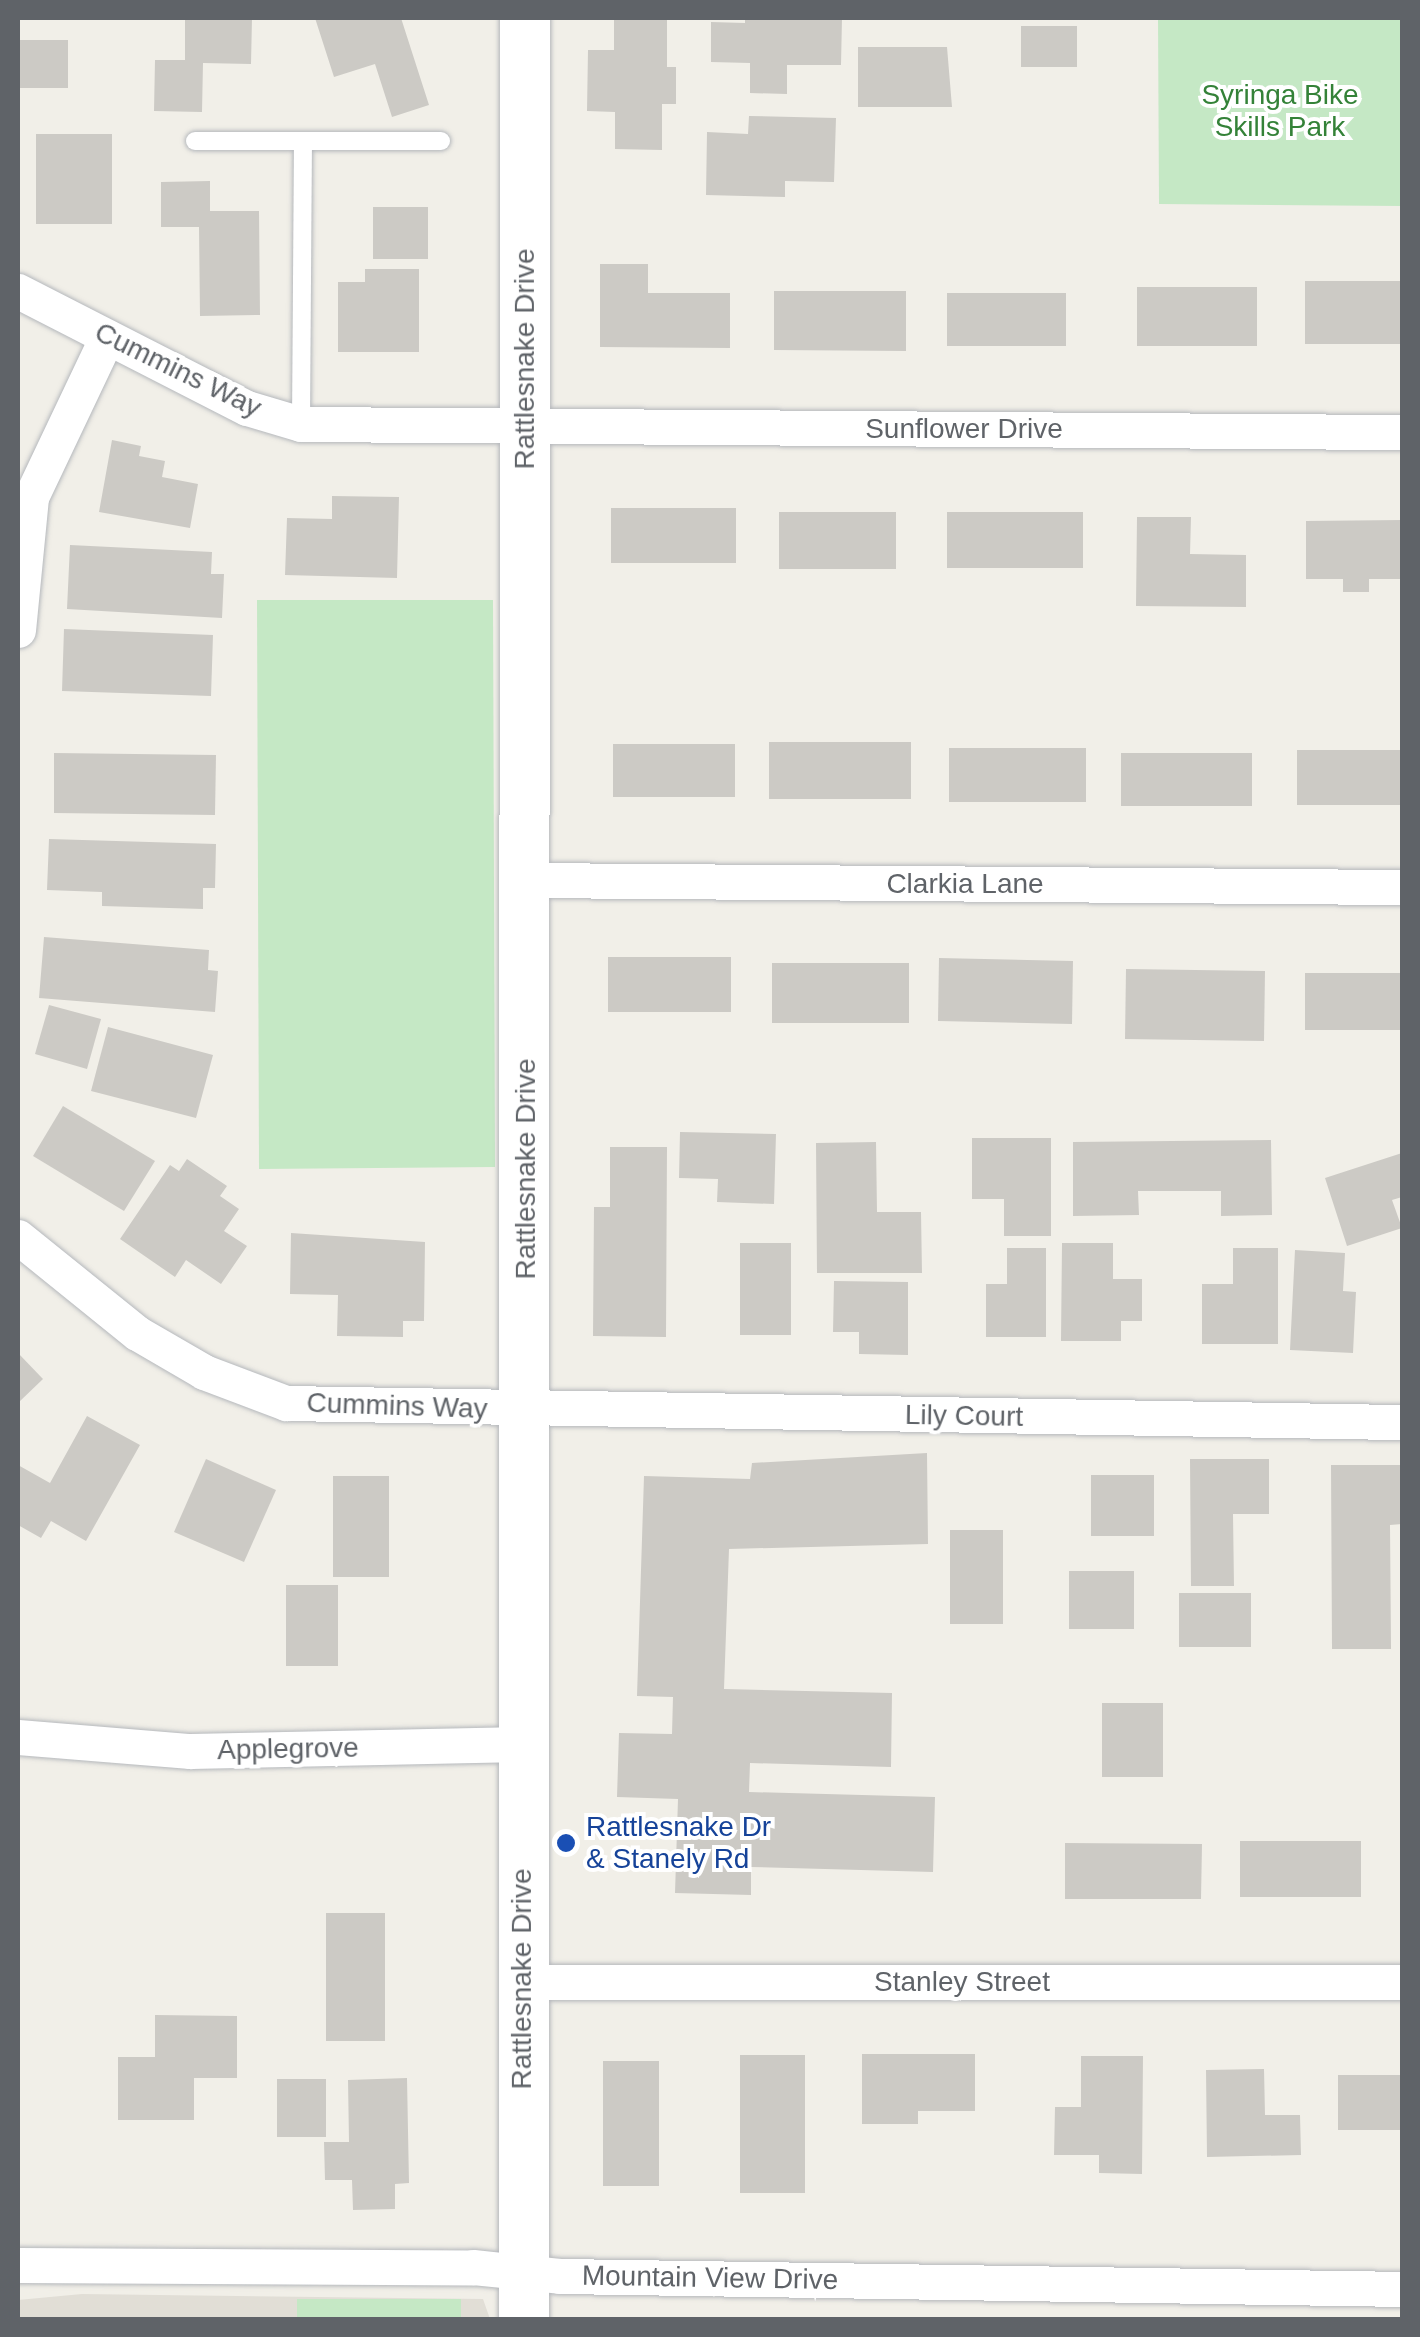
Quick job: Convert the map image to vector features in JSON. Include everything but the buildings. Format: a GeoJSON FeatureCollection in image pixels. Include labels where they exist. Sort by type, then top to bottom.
{"type":"FeatureCollection","features":[{"type":"Feature","properties":{"kind":"street","name":"Rattlesnake Drive"},"geometry":{"type":"LineString","coordinates":[[524,18],[524,2320]]}},
{"type":"Feature","properties":{"kind":"street","name":"Cummins Way"},"geometry":{"type":"LineString","coordinates":[[18,291],[247,408],[301,424],[526,426]]}},
{"type":"Feature","properties":{"kind":"street"},"geometry":{"type":"LineString","coordinates":[[18,630],[32,498],[107,336]]}},
{"type":"Feature","properties":{"kind":"street","name":"Sunflower Drive"},"geometry":{"type":"LineString","coordinates":[[526,426],[1402,432]]}},
{"type":"Feature","properties":{"kind":"street","name":"Clarkia Lane"},"geometry":{"type":"LineString","coordinates":[[526,880],[1402,887]]}},
{"type":"Feature","properties":{"kind":"street","name":"Cummins Way"},"geometry":{"type":"LineString","coordinates":[[18,1237],[137,1334],[204,1372],[286,1402],[526,1410]]}},
{"type":"Feature","properties":{"kind":"street","name":"Lily Court"},"geometry":{"type":"LineString","coordinates":[[526,1410],[1402,1422]]}},
{"type":"Feature","properties":{"kind":"street"},"geometry":{"type":"LineString","coordinates":[[18,1717],[54,1744]]}},
{"type":"Feature","properties":{"kind":"street","name":"Applegrove"},"geometry":{"type":"LineString","coordinates":[[18,1737],[54,1744],[190,1752],[522,1744]]}},
{"type":"Feature","properties":{"kind":"street","name":"Stanley Street"},"geometry":{"type":"LineString","coordinates":[[522,1982],[1402,1982]]}},
{"type":"Feature","properties":{"kind":"street","name":"Mountain View Drive"},"geometry":{"type":"LineString","coordinates":[[18,2265],[523,2269],[560,2276],[1402,2289]]}},
{"type":"Feature","properties":{"kind":"lane"},"geometry":{"type":"LineString","coordinates":[[195,142],[441,142]]}},
{"type":"Feature","properties":{"kind":"lane"},"geometry":{"type":"LineString","coordinates":[[301,424],[302,142]]}},
{"type":"Feature","properties":{"kind":"shaded area"},"geometry":{"type":"Polygon","coordinates":[[[82,2294],[483,2299],[490,2319],[18,2320],[18,2300],[82,2294]]]}},
{"type":"Feature","properties":{"kind":"green space","name":"Syringa Bike Skills Park"},"geometry":{"type":"Polygon","coordinates":[[[1158,18],[1402,18],[1402,206],[1159,204],[1158,18]]]}},
{"type":"Feature","properties":{"kind":"green space"},"geometry":{"type":"Polygon","coordinates":[[[257,600],[493,600],[495,1167],[259,1169],[257,600]]]}},
{"type":"Feature","properties":{"kind":"green space"},"geometry":{"type":"Polygon","coordinates":[[[297,2299],[461,2299],[461,2319],[297,2319],[297,2299]]]}},
{"type":"Feature","properties":{"kind":"place","name":"Rattlesnake Dr & Stanely Rd"},"geometry":{"type":"Point","coordinates":[566,1843]}}]}
